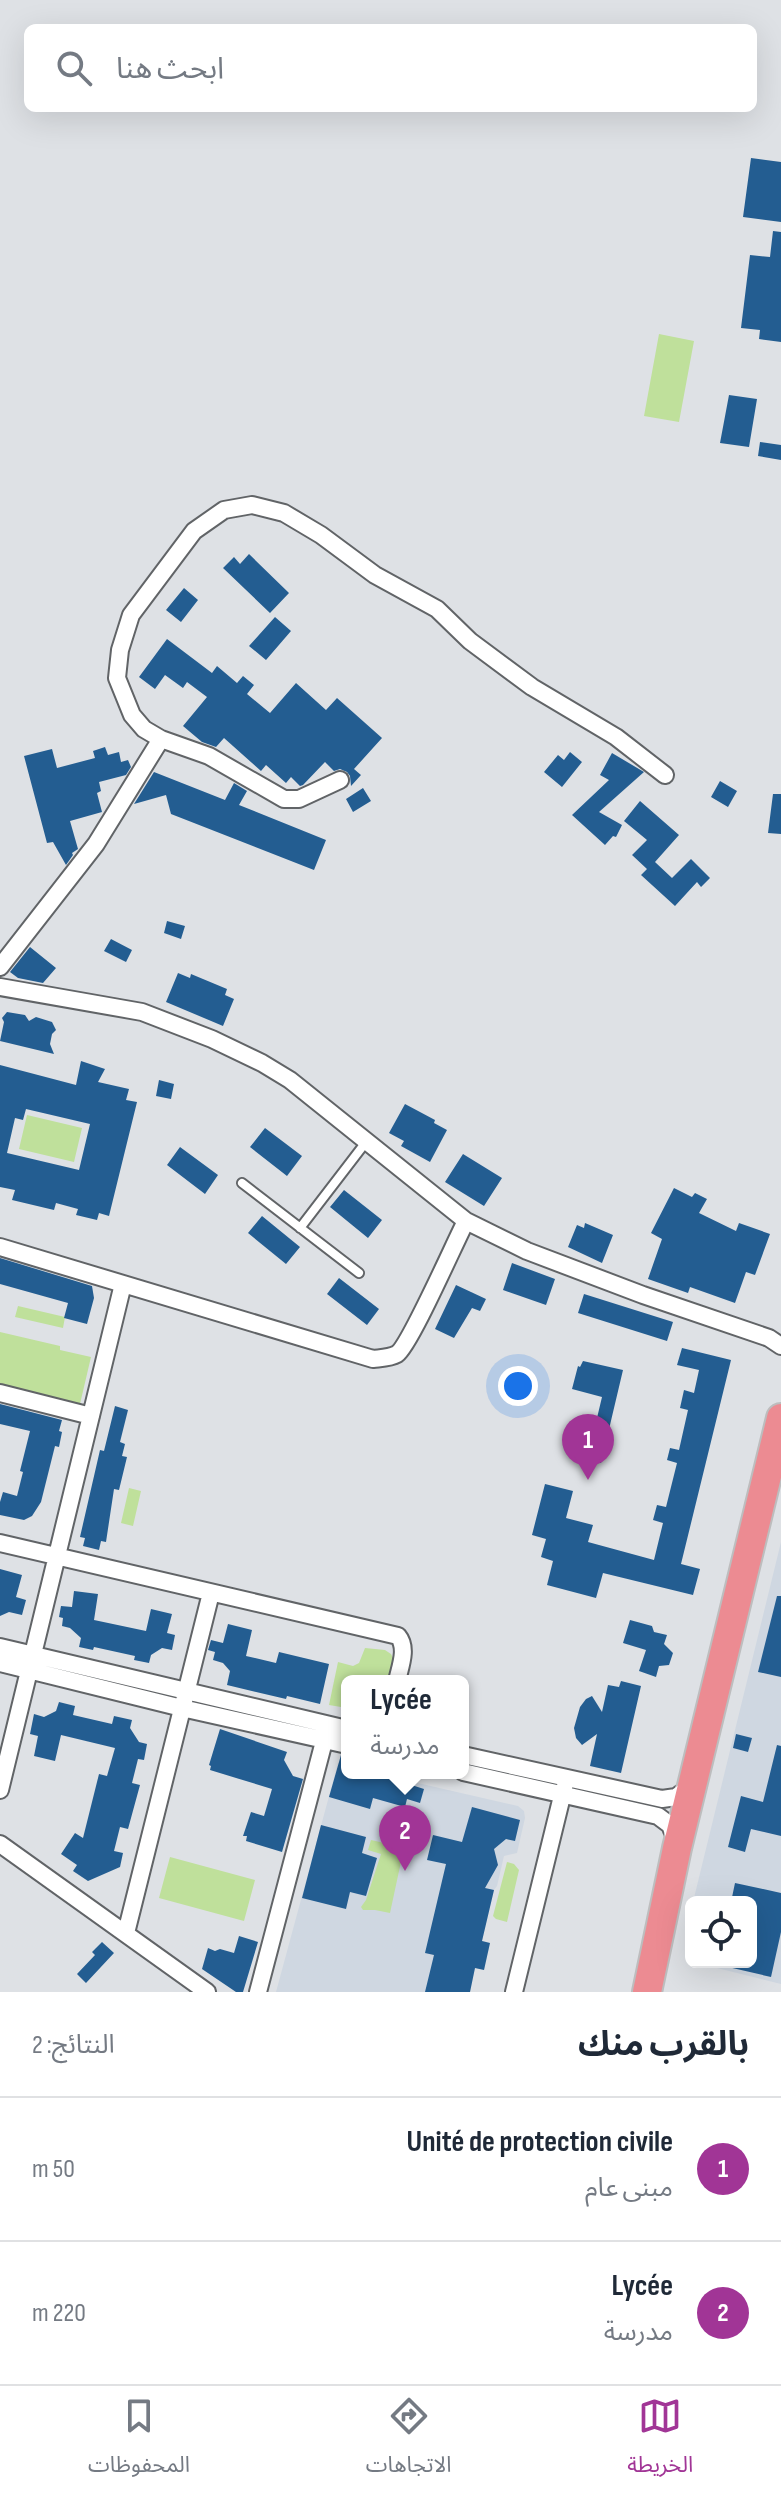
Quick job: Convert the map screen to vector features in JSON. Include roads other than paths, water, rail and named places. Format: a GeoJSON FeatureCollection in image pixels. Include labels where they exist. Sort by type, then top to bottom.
{"type":"FeatureCollection","features":[{"type":"Feature","properties":{"kind":"highway"},"geometry":{"type":"LineString","coordinates":[[647,1992],[677,1848],[781,1418]]}},
{"type":"Feature","properties":{"kind":"highway"},"geometry":{"type":"LineString","coordinates":[[657,1992],[781,1488]]}},
{"type":"Feature","properties":{"kind":"street"},"geometry":{"type":"LineString","coordinates":[[340,780],[299,799],[284,799],[209,756],[161,739],[144,729],[132,715],[117,678],[120,650],[131,615],[194,531],[224,510],[252,505],[284,513],[321,535],[375,575],[437,609],[470,641],[532,687],[616,737],[665,775]]}},
{"type":"Feature","properties":{"kind":"street"},"geometry":{"type":"LineString","coordinates":[[0,967],[96,844],[161,739]]}},
{"type":"Feature","properties":{"kind":"street"},"geometry":{"type":"LineString","coordinates":[[0,987],[142,1012],[184,1027],[262,1063],[290,1080],[466,1221],[541,1257],[777,1340]]}},
{"type":"Feature","properties":{"kind":"street"},"geometry":{"type":"LineString","coordinates":[[0,1247],[373,1359],[399,1353],[466,1221]]}},
{"type":"Feature","properties":{"kind":"street"},"geometry":{"type":"LineString","coordinates":[[0,1790],[4,1759],[31,1663],[123,1284]]}},
{"type":"Feature","properties":{"kind":"street"},"geometry":{"type":"LineString","coordinates":[[0,1393],[91,1416]]}},
{"type":"Feature","properties":{"kind":"street"},"geometry":{"type":"LineString","coordinates":[[0,1543],[398,1636],[403,1647],[398,1675]]}},
{"type":"Feature","properties":{"kind":"street"},"geometry":{"type":"LineString","coordinates":[[126,1933],[211,1593]]}},
{"type":"Feature","properties":{"kind":"street"},"geometry":{"type":"LineString","coordinates":[[0,1647],[31,1663]]}},
{"type":"Feature","properties":{"kind":"street"},"geometry":{"type":"LineString","coordinates":[[0,1663],[31,1663],[326,1732],[341,1741]]}},
{"type":"Feature","properties":{"kind":"street"},"geometry":{"type":"LineString","coordinates":[[326,1732],[341,1730]]}},
{"type":"Feature","properties":{"kind":"street"},"geometry":{"type":"LineString","coordinates":[[258,1992],[326,1732]]}},
{"type":"Feature","properties":{"kind":"street"},"geometry":{"type":"LineString","coordinates":[[469,1757],[658,1816],[670,1825],[677,1848]]}},
{"type":"Feature","properties":{"kind":"street"},"geometry":{"type":"LineString","coordinates":[[469,1773],[662,1799],[676,1797],[692,1784]]}},
{"type":"Feature","properties":{"kind":"street"},"geometry":{"type":"LineString","coordinates":[[514,1992],[564,1787]]}},
{"type":"Feature","properties":{"kind":"street"},"geometry":{"type":"LineString","coordinates":[[0,1844],[207,1992]]}},
{"type":"Feature","properties":{"kind":"lane"},"geometry":{"type":"LineString","coordinates":[[300,1228],[366,1142]]}},
{"type":"Feature","properties":{"kind":"lane"},"geometry":{"type":"LineString","coordinates":[[242,1183],[359,1273]]}},
{"type":"Feature","properties":{"kind":"place","name":"Unité de protection civile"},"geometry":{"type":"Point","coordinates":[588,1480]}},
{"type":"Feature","properties":{"kind":"place","name":"Lycée"},"geometry":{"type":"Point","coordinates":[405,1871]}}]}
